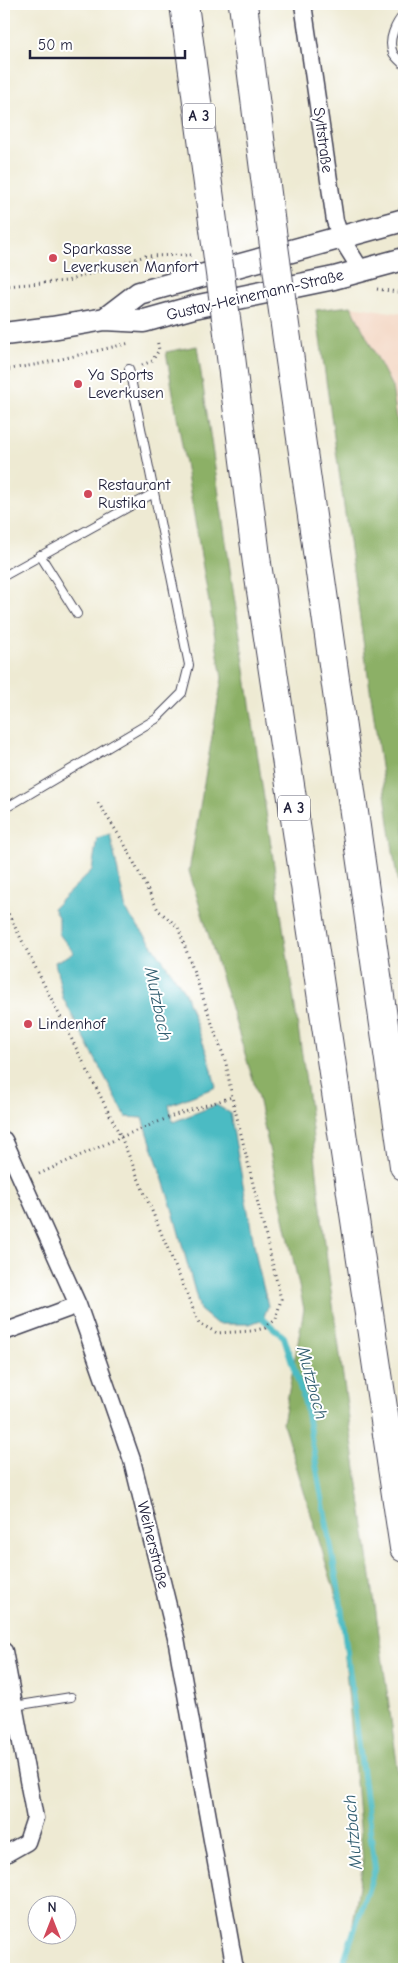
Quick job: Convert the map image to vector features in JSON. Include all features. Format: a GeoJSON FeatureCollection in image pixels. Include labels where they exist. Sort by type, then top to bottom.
{"type":"FeatureCollection","features":[{"type":"Feature","properties":{"kind":"highway","name":"A 3"},"geometry":{"type":"LineString","coordinates":[[184,4],[257,564],[404,1548]]}},
{"type":"Feature","properties":{"kind":"highway"},"geometry":{"type":"LineString","coordinates":[[244,4],[270,217],[404,1166]]}},
{"type":"Feature","properties":{"kind":"main road","name":"Gustav-Heinemann-Straße"},"geometry":{"type":"LineString","coordinates":[[105,319],[139,293],[404,220]]}},
{"type":"Feature","properties":{"kind":"main road","name":"Gustav-Heinemann-Straße"},"geometry":{"type":"LineString","coordinates":[[4,334],[105,319],[144,322],[194,307],[334,278],[404,259]]}},
{"type":"Feature","properties":{"kind":"street","name":"Syltstraße"},"geometry":{"type":"LineString","coordinates":[[303,4],[334,214],[341,238],[361,270]]}},
{"type":"Feature","properties":{"kind":"street","name":"Weiherstraße"},"geometry":{"type":"LineString","coordinates":[[4,1140],[78,1305],[132,1460],[176,1638],[236,1969]]}},
{"type":"Feature","properties":{"kind":"street"},"geometry":{"type":"LineString","coordinates":[[4,1332],[78,1305]]}},
{"type":"Feature","properties":{"kind":"street"},"geometry":{"type":"LineString","coordinates":[[4,1651],[35,1818],[27,1842],[4,1855]]}},
{"type":"Feature","properties":{"kind":"lane"},"geometry":{"type":"LineString","coordinates":[[404,14],[395,27],[392,42],[393,52],[404,65]]}},
{"type":"Feature","properties":{"kind":"lane"},"geometry":{"type":"LineString","coordinates":[[4,809],[156,718],[182,693],[189,665],[129,369]]}},
{"type":"Feature","properties":{"kind":"lane"},"geometry":{"type":"LineString","coordinates":[[4,576],[154,493]]}},
{"type":"Feature","properties":{"kind":"lane"},"geometry":{"type":"LineString","coordinates":[[40,555],[77,614]]}},
{"type":"Feature","properties":{"kind":"lane"},"geometry":{"type":"LineString","coordinates":[[14,1706],[71,1697]]}},
{"type":"Feature","properties":{"kind":"path"},"geometry":{"type":"LineString","coordinates":[[4,286],[67,281],[145,256],[198,254]]}},
{"type":"Feature","properties":{"kind":"path"},"geometry":{"type":"LineString","coordinates":[[129,369],[152,361],[160,350],[157,337]]}},
{"type":"Feature","properties":{"kind":"path"},"geometry":{"type":"LineString","coordinates":[[4,905],[121,1136],[199,1323],[217,1333],[252,1331],[265,1328],[276,1319],[282,1299],[232,1097],[226,1063],[178,927],[158,910],[124,843],[97,801]]}},
{"type":"Feature","properties":{"kind":"path"},"geometry":{"type":"LineString","coordinates":[[22,1181],[121,1136],[175,1115],[232,1097]]}},
{"type":"Feature","properties":{"kind":"shaded area"},"geometry":{"type":"Polygon","coordinates":[[[351,306],[404,314],[404,464],[392,387],[351,306]]]}},
{"type":"Feature","properties":{"kind":"green space"},"geometry":{"type":"Polygon","coordinates":[[[351,306],[392,387],[404,464],[404,928],[316,310],[351,306]]]}},
{"type":"Feature","properties":{"kind":"green space"},"geometry":{"type":"Polygon","coordinates":[[[197,346],[308,1095],[328,1269],[400,1784],[404,1846],[404,1952],[402,1969],[346,1969],[363,1861],[341,1612],[283,1423],[304,1309],[257,1093],[189,871],[222,678],[166,352],[197,346]]]}},
{"type":"Feature","properties":{"kind":"water"},"geometry":{"type":"Polygon","coordinates":[[[110,834],[126,911],[184,991],[209,1059],[216,1087],[169,1105],[173,1122],[216,1105],[230,1113],[258,1266],[268,1306],[263,1319],[250,1324],[217,1324],[200,1310],[172,1208],[143,1118],[126,1117],[63,998],[55,962],[74,953],[59,934],[59,919],[53,908],[92,870],[97,838],[110,834]]]}},
{"type":"Feature","properties":{"kind":"waterway","name":"Mutzbach"},"geometry":{"type":"LineString","coordinates":[[259,1313],[263,1319],[284,1337],[305,1403],[340,1598],[375,1869],[341,1969]]}},
{"type":"Feature","properties":{"kind":"place","name":"Sparkasse Leverkusen Manfort"},"geometry":{"type":"Point","coordinates":[53,258]}},
{"type":"Feature","properties":{"kind":"place","name":"Ya Sports Leverkusen"},"geometry":{"type":"Point","coordinates":[78,384]}},
{"type":"Feature","properties":{"kind":"place","name":"Restaurant Rustika"},"geometry":{"type":"Point","coordinates":[88,494]}},
{"type":"Feature","properties":{"kind":"place","name":"Lindenhof"},"geometry":{"type":"Point","coordinates":[28,1024]}}]}
